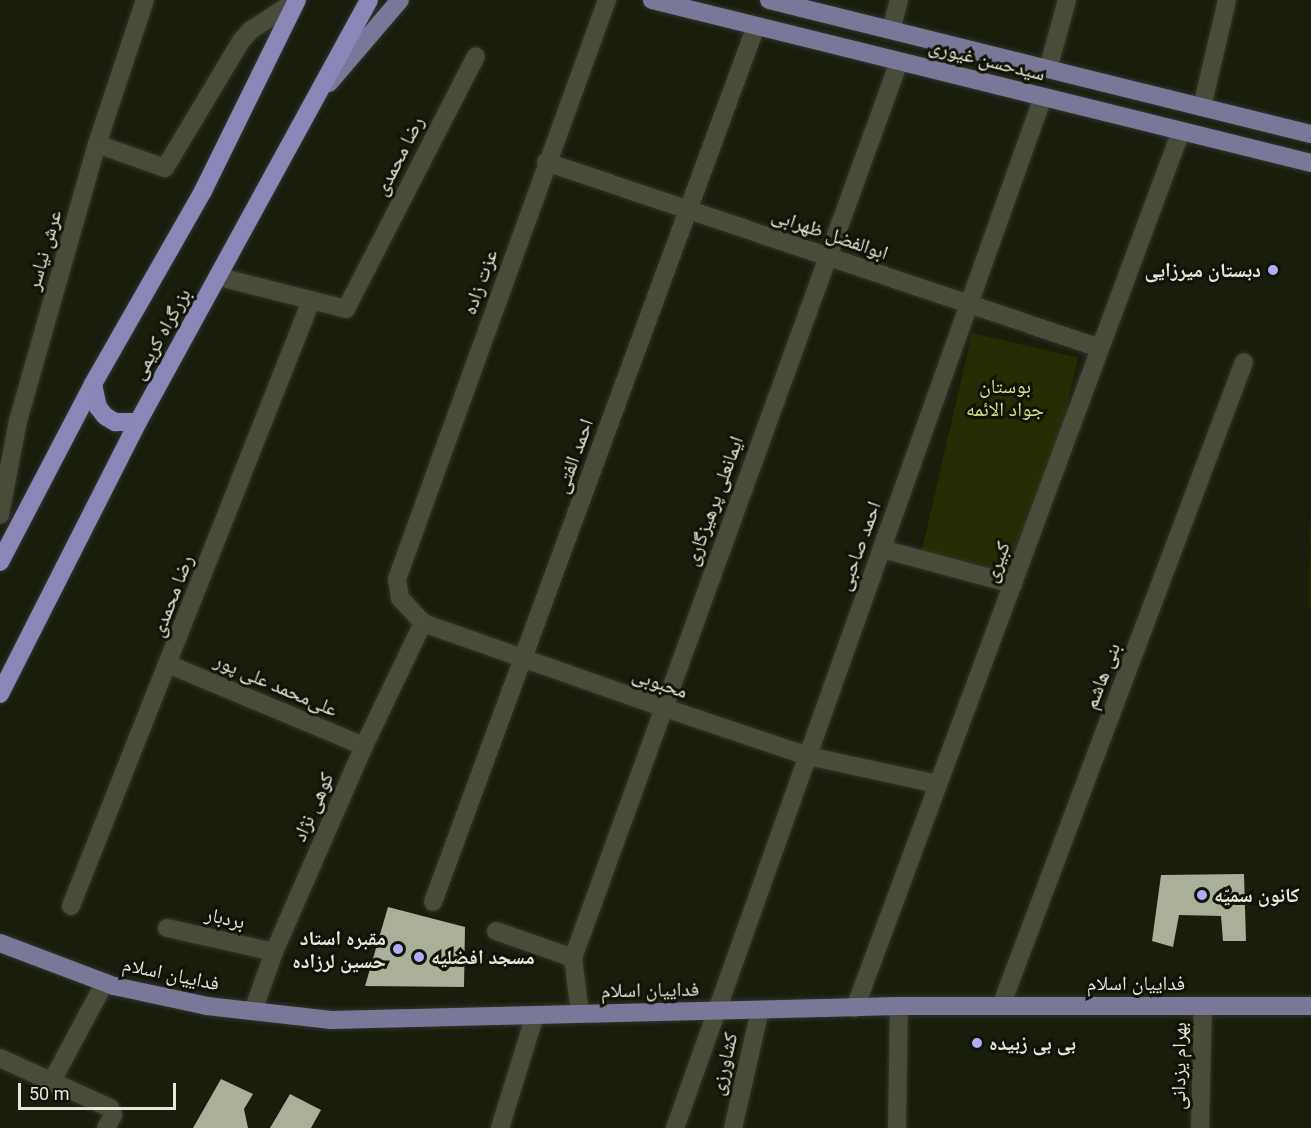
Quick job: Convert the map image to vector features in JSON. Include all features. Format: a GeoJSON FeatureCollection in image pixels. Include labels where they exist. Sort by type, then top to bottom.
{"type":"FeatureCollection","features":[{"type":"Feature","properties":{"kind":"highway","name":"بزرگراه کریمی"},"geometry":{"type":"LineString","coordinates":[[0,562],[93,384],[203,191],[297,0]]}},
{"type":"Feature","properties":{"kind":"highway","name":"بزرگراه کریمی"},"geometry":{"type":"LineString","coordinates":[[0,694],[138,422],[369,0]]}},
{"type":"Feature","properties":{"kind":"highway"},"geometry":{"type":"LineString","coordinates":[[93,384],[93,396],[105,416],[115,422],[138,422]]}},
{"type":"Feature","properties":{"kind":"main road"},"geometry":{"type":"LineString","coordinates":[[315,101],[400,0]]}},
{"type":"Feature","properties":{"kind":"main road","name":"سیدحسن غیوری"},"geometry":{"type":"LineString","coordinates":[[652,0],[1311,163]]}},
{"type":"Feature","properties":{"kind":"main road","name":"سیدحسن غیوری"},"geometry":{"type":"LineString","coordinates":[[770,0],[1311,134]]}},
{"type":"Feature","properties":{"kind":"main road","name":"فداییان اسلام"},"geometry":{"type":"LineString","coordinates":[[0,944],[105,982],[207,1006],[331,1020],[899,1006],[1311,1006]]}},
{"type":"Feature","properties":{"kind":"street","name":"عرش نیاسر"},"geometry":{"type":"LineString","coordinates":[[0,515],[18,421],[97,144],[145,0]]}},
{"type":"Feature","properties":{"kind":"street"},"geometry":{"type":"LineString","coordinates":[[97,144],[165,168],[240,41],[251,30],[297,0]]}},
{"type":"Feature","properties":{"kind":"street","name":"عزت زاده"},"geometry":{"type":"LineString","coordinates":[[398,579],[546,162],[607,0]]}},
{"type":"Feature","properties":{"kind":"street"},"geometry":{"type":"LineString","coordinates":[[891,30],[899,0]]}},
{"type":"Feature","properties":{"kind":"street"},"geometry":{"type":"LineString","coordinates":[[1048,69],[1067,0]]}},
{"type":"Feature","properties":{"kind":"street"},"geometry":{"type":"LineString","coordinates":[[1202,107],[1227,0]]}},
{"type":"Feature","properties":{"kind":"street","name":"احمد الفتی"},"geometry":{"type":"LineString","coordinates":[[433,902],[756,26]]}},
{"type":"Feature","properties":{"kind":"street","name":"رضا محمدی"},"geometry":{"type":"LineString","coordinates":[[219,277],[346,309],[476,56]]}},
{"type":"Feature","properties":{"kind":"street","name":"ایمانعلی پرهیزگاری"},"geometry":{"type":"LineString","coordinates":[[573,958],[662,707],[899,62]]}},
{"type":"Feature","properties":{"kind":"street","name":"احمد صاحبی"},"geometry":{"type":"LineString","coordinates":[[675,1128],[1043,97]]}},
{"type":"Feature","properties":{"kind":"street","name":"کبیری"},"geometry":{"type":"LineString","coordinates":[[855,1008],[1181,131]]}},
{"type":"Feature","properties":{"kind":"street","name":"ابوالفضل ظهرابی"},"geometry":{"type":"LineString","coordinates":[[546,162],[1100,348]]}},
{"type":"Feature","properties":{"kind":"street","name":"رضا محمدی"},"geometry":{"type":"LineString","coordinates":[[71,906],[170,665],[311,301]]}},
{"type":"Feature","properties":{"kind":"street","name":"بنی هاشم"},"geometry":{"type":"LineString","coordinates":[[1001,1006],[1244,362]]}},
{"type":"Feature","properties":{"kind":"street"},"geometry":{"type":"LineString","coordinates":[[882,549],[1013,584]]}},
{"type":"Feature","properties":{"kind":"street","name":"محبوبی"},"geometry":{"type":"LineString","coordinates":[[398,579],[400,598],[423,623],[808,756],[938,784]]}},
{"type":"Feature","properties":{"kind":"street","name":"کوهی نژاد"},"geometry":{"type":"LineString","coordinates":[[253,1011],[274,952],[364,746],[423,623]]}},
{"type":"Feature","properties":{"kind":"street","name":"علی‌محمد علی پور"},"geometry":{"type":"LineString","coordinates":[[170,665],[364,746]]}},
{"type":"Feature","properties":{"kind":"street","name":"بردبار"},"geometry":{"type":"LineString","coordinates":[[167,928],[274,952]]}},
{"type":"Feature","properties":{"kind":"street"},"geometry":{"type":"LineString","coordinates":[[496,931],[573,958],[580,1014]]}},
{"type":"Feature","properties":{"kind":"street"},"geometry":{"type":"LineString","coordinates":[[52,1081],[105,982]]}},
{"type":"Feature","properties":{"kind":"street"},"geometry":{"type":"LineString","coordinates":[[897,1128],[899,1006]]}},
{"type":"Feature","properties":{"kind":"street","name":"بهرام یزدانی"},"geometry":{"type":"LineString","coordinates":[[1200,1128],[1203,1006]]}},
{"type":"Feature","properties":{"kind":"street","name":"کشاورزی"},"geometry":{"type":"LineString","coordinates":[[733,1128],[760,1010]]}},
{"type":"Feature","properties":{"kind":"street"},"geometry":{"type":"LineString","coordinates":[[500,1128],[535,1015]]}},
{"type":"Feature","properties":{"kind":"street"},"geometry":{"type":"LineString","coordinates":[[0,1058],[110,1108],[109,1121]]}},
{"type":"Feature","properties":{"kind":"green space","name":"بوستان جواد الائمه"},"geometry":{"type":"Polygon","coordinates":[[[972,333],[1078,358],[1027,578],[921,553],[972,333]]]}},
{"type":"Feature","properties":{"kind":"green space"},"geometry":{"type":"Polygon","coordinates":[[[1311,495],[1311,608],[1309,608],[1311,495]]]}},
{"type":"Feature","properties":{"kind":"building","name":"کانون سمیّه"},"geometry":{"type":"Polygon","coordinates":[[[1244,874],[1246,941],[1223,941],[1221,916],[1179,915],[1173,947],[1152,941],[1161,875],[1244,874]]]}},
{"type":"Feature","properties":{"kind":"building","name":"مسجد افضلیه"},"geometry":{"type":"Polygon","coordinates":[[[388,907],[465,927],[464,987],[365,986],[388,907]]]}},
{"type":"Feature","properties":{"kind":"building"},"geometry":{"type":"Polygon","coordinates":[[[221,1079],[253,1094],[244,1109],[248,1128],[193,1128],[221,1079]]]}},
{"type":"Feature","properties":{"kind":"building"},"geometry":{"type":"Polygon","coordinates":[[[290,1094],[321,1110],[311,1128],[270,1128],[290,1094]]]}},
{"type":"Feature","properties":{"kind":"place","name":"دبستان میرزایی"},"geometry":{"type":"Point","coordinates":[1273,270]}},
{"type":"Feature","properties":{"kind":"place","name":"کانون سمیّه"},"geometry":{"type":"Point","coordinates":[1202,895]}},
{"type":"Feature","properties":{"kind":"place","name":"مقبره استاد حسین لرزاده"},"geometry":{"type":"Point","coordinates":[398,949]}},
{"type":"Feature","properties":{"kind":"place","name":"مسجد افضلیه"},"geometry":{"type":"Point","coordinates":[419,957]}},
{"type":"Feature","properties":{"kind":"place","name":"بی بی زبیده"},"geometry":{"type":"Point","coordinates":[977,1043]}}]}
